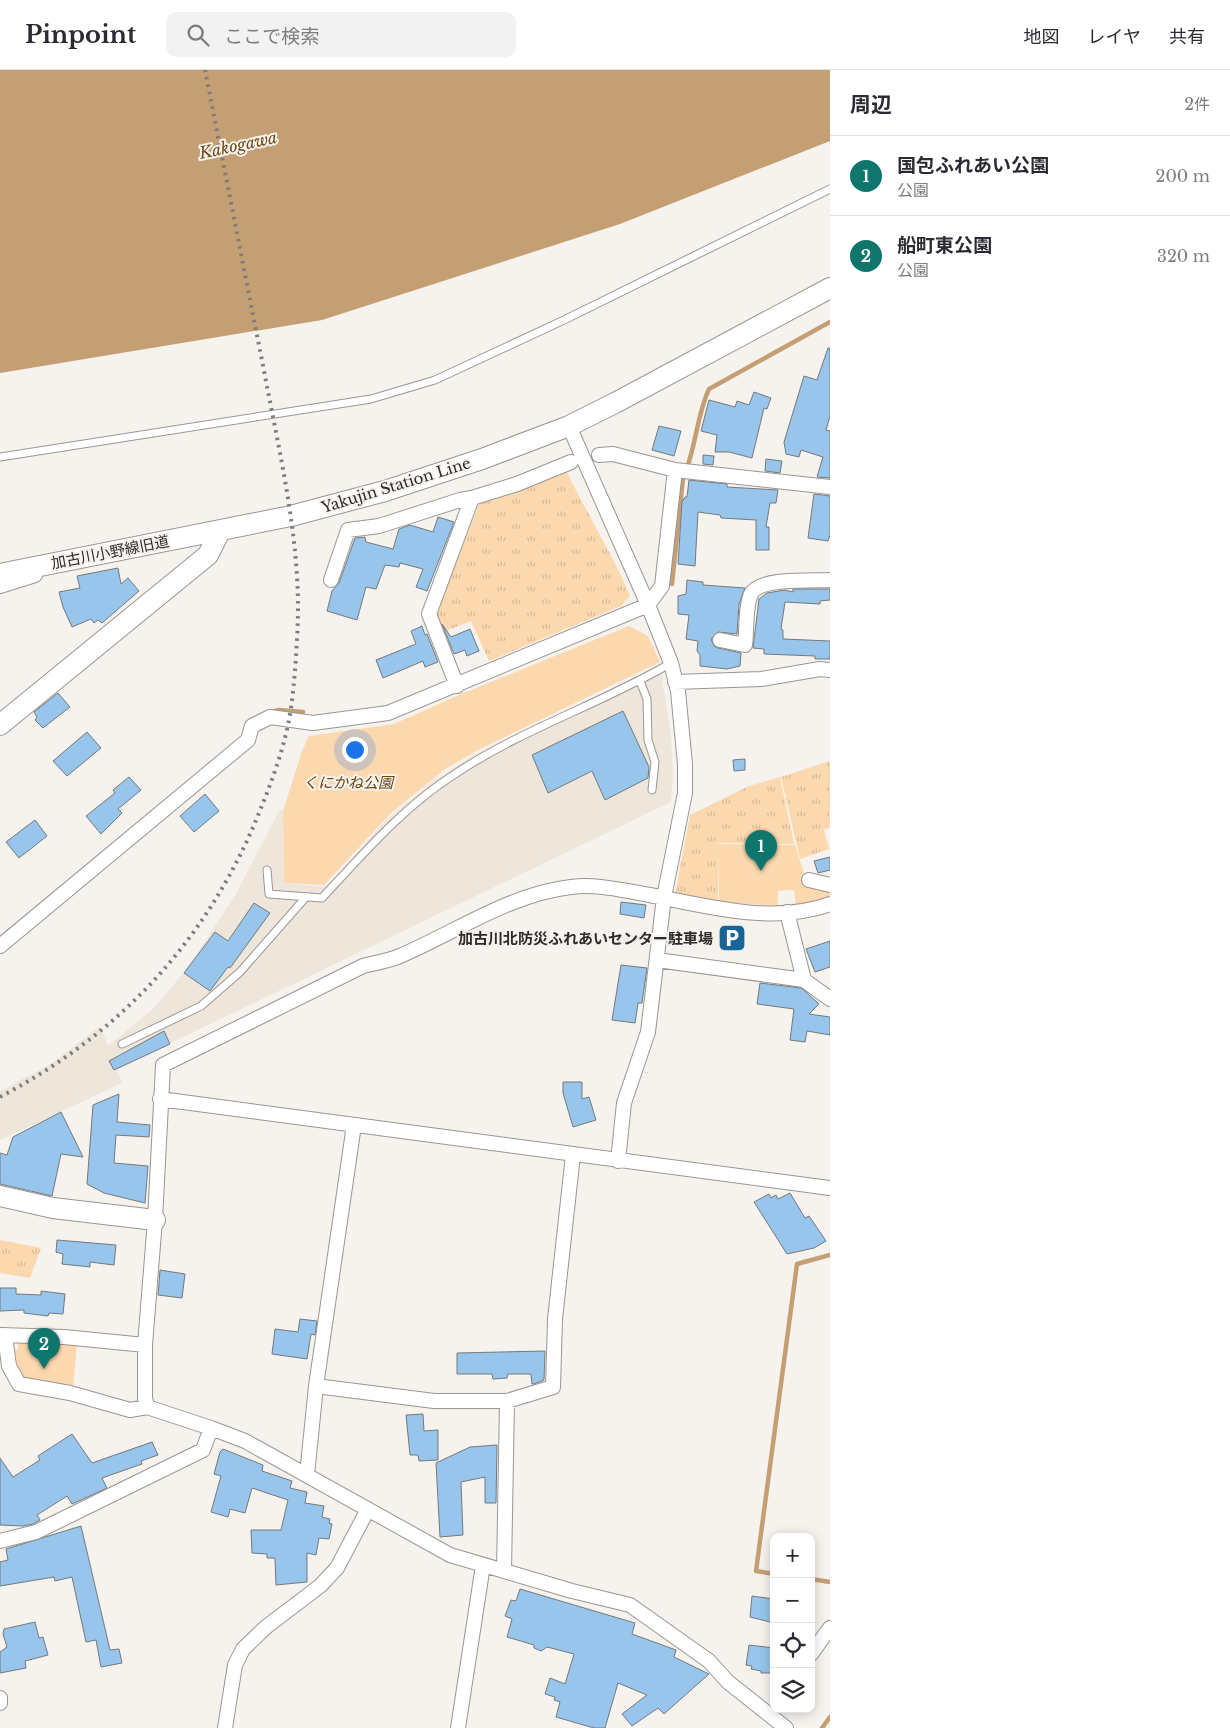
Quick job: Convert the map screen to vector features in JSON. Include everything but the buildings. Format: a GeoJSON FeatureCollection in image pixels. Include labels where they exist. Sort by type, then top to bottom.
{"type":"FeatureCollection","features":[{"type":"Feature","properties":{"kind":"main road","name":"Yakujin Station Line"},"geometry":{"type":"LineString","coordinates":[[220,531],[385,491],[482,460],[568,426],[830,288]]}},
{"type":"Feature","properties":{"kind":"main road","name":"加古川小野線旧道"},"geometry":{"type":"LineString","coordinates":[[0,574],[220,531]]}},
{"type":"Feature","properties":{"kind":"main road"},"geometry":{"type":"LineString","coordinates":[[0,725],[208,555],[220,531]]}},
{"type":"Feature","properties":{"kind":"main road"},"geometry":{"type":"LineString","coordinates":[[0,1196],[52,1208],[155,1220]]}},
{"type":"Feature","properties":{"kind":"street"},"geometry":{"type":"LineString","coordinates":[[568,426],[648,605],[671,663],[676,682],[685,764],[685,793],[664,898],[648,1032],[624,1103],[618,1161]]}},
{"type":"Feature","properties":{"kind":"street"},"geometry":{"type":"LineString","coordinates":[[599,455],[613,454],[675,470],[830,487]]}},
{"type":"Feature","properties":{"kind":"street"},"geometry":{"type":"LineString","coordinates":[[331,580],[348,530],[379,526],[472,498],[517,484],[571,462]]}},
{"type":"Feature","properties":{"kind":"street"},"geometry":{"type":"LineString","coordinates":[[0,946],[248,740],[252,726],[270,717],[313,723],[388,713],[457,686],[648,605],[662,586],[675,470]]}},
{"type":"Feature","properties":{"kind":"street"},"geometry":{"type":"LineString","coordinates":[[457,686],[429,614],[472,498]]}},
{"type":"Feature","properties":{"kind":"street"},"geometry":{"type":"LineString","coordinates":[[0,586],[35,575],[43,565]]}},
{"type":"Feature","properties":{"kind":"street"},"geometry":{"type":"LineString","coordinates":[[720,640],[745,645],[750,600],[752,592],[756,588],[786,581],[830,580]]}},
{"type":"Feature","properties":{"kind":"street"},"geometry":{"type":"LineString","coordinates":[[676,682],[761,679],[820,669],[830,670]]}},
{"type":"Feature","properties":{"kind":"street"},"geometry":{"type":"LineString","coordinates":[[810,880],[830,885]]}},
{"type":"Feature","properties":{"kind":"street"},"geometry":{"type":"LineString","coordinates":[[147,1407],[145,1398],[144,1345],[155,1220],[163,1065],[363,966],[398,957],[507,905],[541,892],[572,886],[599,886],[757,912],[787,912],[830,904]]}},
{"type":"Feature","properties":{"kind":"street"},"geometry":{"type":"LineString","coordinates":[[787,912],[804,980]]}},
{"type":"Feature","properties":{"kind":"street"},"geometry":{"type":"LineString","coordinates":[[657,960],[804,980],[830,999]]}},
{"type":"Feature","properties":{"kind":"street"},"geometry":{"type":"LineString","coordinates":[[160,1099],[830,1188]]}},
{"type":"Feature","properties":{"kind":"street"},"geometry":{"type":"LineString","coordinates":[[307,1475],[316,1386],[354,1125]]}},
{"type":"Feature","properties":{"kind":"street"},"geometry":{"type":"LineString","coordinates":[[316,1386],[434,1401],[507,1401],[553,1387],[555,1319],[573,1155]]}},
{"type":"Feature","properties":{"kind":"street"},"geometry":{"type":"LineString","coordinates":[[144,1345],[2,1335],[9,1366],[19,1384],[70,1393],[130,1410],[147,1407],[211,1428],[245,1442],[307,1475],[367,1511],[450,1555],[572,1592],[630,1605],[709,1661],[728,1682],[770,1708]]}},
{"type":"Feature","properties":{"kind":"street"},"geometry":{"type":"LineString","coordinates":[[504,1571],[507,1401]]}},
{"type":"Feature","properties":{"kind":"street"},"geometry":{"type":"LineString","coordinates":[[0,1542],[44,1528],[203,1450],[211,1428]]}},
{"type":"Feature","properties":{"kind":"street"},"geometry":{"type":"LineString","coordinates":[[225,1728],[235,1665],[243,1649],[266,1627],[320,1586],[337,1568],[367,1511]]}},
{"type":"Feature","properties":{"kind":"street"},"geometry":{"type":"LineString","coordinates":[[458,1728],[483,1565]]}},
{"type":"Feature","properties":{"kind":"street"},"geometry":{"type":"LineString","coordinates":[[815,1649],[830,1628]]}},
{"type":"Feature","properties":{"kind":"street"},"geometry":{"type":"LineString","coordinates":[[0,1698],[0,1703]]}},
{"type":"Feature","properties":{"kind":"street"},"geometry":{"type":"LineString","coordinates":[[774,1713],[786,1728]]}},
{"type":"Feature","properties":{"kind":"lane"},"geometry":{"type":"LineString","coordinates":[[0,457],[371,399],[435,380],[564,320],[830,189]]}},
{"type":"Feature","properties":{"kind":"lane"},"geometry":{"type":"LineString","coordinates":[[267,870],[270,894],[322,898],[396,819],[455,773],[486,755],[640,681],[671,663]]}},
{"type":"Feature","properties":{"kind":"lane"},"geometry":{"type":"LineString","coordinates":[[640,681],[647,700],[648,740],[655,762],[652,790]]}},
{"type":"Feature","properties":{"kind":"lane"},"geometry":{"type":"LineString","coordinates":[[122,1044],[201,1006],[240,972],[306,897]]}},
{"type":"Feature","properties":{"kind":"shaded area"},"geometry":{"type":"Polygon","coordinates":[[[658,666],[663,676],[671,735],[673,773],[671,802],[117,1069],[122,1083],[0,1140],[0,1091],[52,1063],[100,1026],[108,1046],[155,1007],[189,966],[236,894],[280,809],[283,811],[284,883],[327,887],[384,822],[433,781],[472,756],[658,666]]]}},
{"type":"Feature","properties":{"kind":"green space"},"geometry":{"type":"Polygon","coordinates":[[[566,470],[630,596],[621,606],[489,661],[471,621],[441,633],[437,611],[480,502],[566,470]]]}},
{"type":"Feature","properties":{"kind":"green space","name":"くにかね公園"},"geometry":{"type":"Polygon","coordinates":[[[629,626],[648,636],[660,662],[478,750],[444,770],[391,813],[324,885],[284,883],[283,811],[302,751],[309,736],[394,724],[461,694],[629,626]]]}},
{"type":"Feature","properties":{"kind":"green space"},"geometry":{"type":"Polygon","coordinates":[[[830,761],[830,827],[824,830],[829,849],[800,859],[781,777],[830,761]]]}},
{"type":"Feature","properties":{"kind":"green space"},"geometry":{"type":"Polygon","coordinates":[[[780,777],[794,844],[719,843],[718,901],[675,894],[690,815],[749,786],[780,777]]]}},
{"type":"Feature","properties":{"kind":"green space"},"geometry":{"type":"Polygon","coordinates":[[[719,844],[795,845],[807,883],[830,890],[830,897],[796,905],[794,890],[778,891],[778,906],[719,902],[719,844]]]}},
{"type":"Feature","properties":{"kind":"green space"},"geometry":{"type":"Polygon","coordinates":[[[0,1240],[41,1248],[30,1278],[0,1273],[0,1240]]]}},
{"type":"Feature","properties":{"kind":"green space"},"geometry":{"type":"Polygon","coordinates":[[[18,1341],[77,1344],[73,1389],[21,1380],[7,1350],[18,1350],[18,1341]]]}},
{"type":"Feature","properties":{"kind":"water","name":"Kakogawa"},"geometry":{"type":"Polygon","coordinates":[[[0,70],[830,70],[830,141],[620,224],[322,320],[0,373],[0,70]]]}},
{"type":"Feature","properties":{"kind":"waterway"},"geometry":{"type":"LineString","coordinates":[[672,584],[683,478],[691,456],[701,411],[709,389],[830,322]]}},
{"type":"Feature","properties":{"kind":"waterway"},"geometry":{"type":"LineString","coordinates":[[271,712],[279,710],[303,712]]}},
{"type":"Feature","properties":{"kind":"waterway"},"geometry":{"type":"LineString","coordinates":[[770,1573],[756,1571],[797,1264],[830,1255]]}},
{"type":"Feature","properties":{"kind":"waterway"},"geometry":{"type":"LineString","coordinates":[[815,1580],[830,1582]]}},
{"type":"Feature","properties":{"kind":"waterway"},"geometry":{"type":"LineString","coordinates":[[822,1728],[830,1717]]}},
{"type":"Feature","properties":{"kind":"railway"},"geometry":{"type":"LineString","coordinates":[[0,1097],[86,1043],[123,1011],[158,976],[188,939],[216,898],[240,855],[270,784],[289,721],[295,674],[298,616],[292,525],[277,435],[205,70]]}},
{"type":"Feature","properties":{"kind":"place","name":"国包ふれあい公園"},"geometry":{"type":"Point","coordinates":[761,871]}},
{"type":"Feature","properties":{"kind":"place","name":"加古川北防災ふれあいセンター駐車場"},"geometry":{"type":"Point","coordinates":[732,938]}},
{"type":"Feature","properties":{"kind":"place","name":"船町東公園"},"geometry":{"type":"Point","coordinates":[44,1369]}}]}
